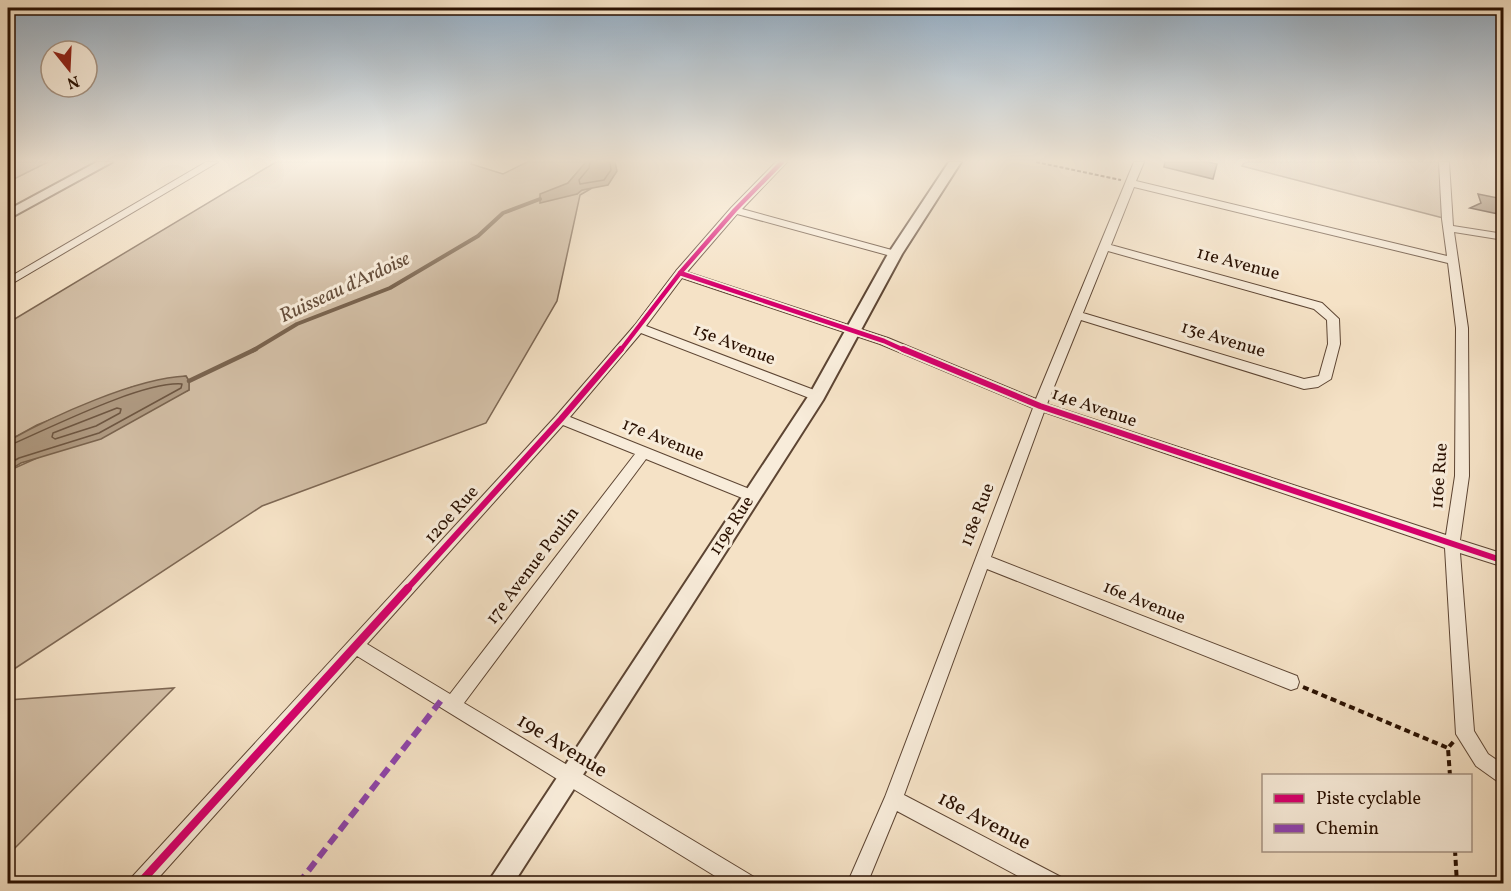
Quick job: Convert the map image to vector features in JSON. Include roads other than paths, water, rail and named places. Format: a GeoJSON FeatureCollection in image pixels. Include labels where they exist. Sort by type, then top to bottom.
{"type":"FeatureCollection","features":[{"type":"Feature","properties":{"kind":"street"},"geometry":{"type":"LineString","coordinates":[[8,215],[29,204]]}},
{"type":"Feature","properties":{"kind":"street"},"geometry":{"type":"LineString","coordinates":[[8,283],[143,204]]}},
{"type":"Feature","properties":{"kind":"street","name":"120e Rue"},"geometry":{"type":"LineString","coordinates":[[139,884],[561,418],[639,328],[680,273],[741,204]]}},
{"type":"Feature","properties":{"kind":"street","name":"119e Rue"},"geometry":{"type":"LineString","coordinates":[[499,884],[817,396],[895,254],[928,204]]}},
{"type":"Feature","properties":{"kind":"street","name":"118e Rue"},"geometry":{"type":"LineString","coordinates":[[857,884],[893,799],[1040,406],[1123,204]]}},
{"type":"Feature","properties":{"kind":"street"},"geometry":{"type":"LineString","coordinates":[[1216,204],[1453,261]]}},
{"type":"Feature","properties":{"kind":"street","name":"116e Rue"},"geometry":{"type":"LineString","coordinates":[[1447,204],[1462,328],[1462,476],[1452,543],[1465,734],[1482,760],[1503,777]]}},
{"type":"Feature","properties":{"kind":"street"},"geometry":{"type":"LineString","coordinates":[[735,210],[895,254]]}},
{"type":"Feature","properties":{"kind":"street"},"geometry":{"type":"LineString","coordinates":[[1448,228],[1503,237]]}},
{"type":"Feature","properties":{"kind":"street","name":"11e Avenue"},"geometry":{"type":"LineString","coordinates":[[1105,248],[1308,301],[1333,319],[1334,344]]}},
{"type":"Feature","properties":{"kind":"street","name":"14e Avenue"},"geometry":{"type":"LineString","coordinates":[[680,273],[904,348],[971,379],[1040,406],[1503,561]]}},
{"type":"Feature","properties":{"kind":"street","name":"13e Avenue"},"geometry":{"type":"LineString","coordinates":[[1076,315],[1304,384],[1314,384],[1325,379],[1334,344]]}},
{"type":"Feature","properties":{"kind":"street","name":"15e Avenue"},"geometry":{"type":"LineString","coordinates":[[639,328],[817,396]]}},
{"type":"Feature","properties":{"kind":"street","name":"17e Avenue"},"geometry":{"type":"LineString","coordinates":[[561,418],[752,496]]}},
{"type":"Feature","properties":{"kind":"street","name":"17e Avenue Poulin"},"geometry":{"type":"LineString","coordinates":[[453,704],[644,452]]}},
{"type":"Feature","properties":{"kind":"street","name":"16e Avenue"},"geometry":{"type":"LineString","coordinates":[[982,560],[1291,682]]}},
{"type":"Feature","properties":{"kind":"street","name":"19e Avenue"},"geometry":{"type":"LineString","coordinates":[[354,645],[747,884]]}},
{"type":"Feature","properties":{"kind":"street","name":"18e Avenue"},"geometry":{"type":"LineString","coordinates":[[893,799],[1054,884]]}},
{"type":"Feature","properties":{"kind":"water"},"geometry":{"type":"Polygon","coordinates":[[[186,376],[189,381],[189,390],[101,439],[21,463],[8,471],[8,441],[95,400],[143,383],[186,376]]]}},
{"type":"Feature","properties":{"kind":"waterway","name":"Ruisseau d'Ardoise"},"geometry":{"type":"LineString","coordinates":[[253,351],[297,324],[390,288],[478,236],[503,213],[528,204]]}},
{"type":"Feature","properties":{"kind":"waterway","name":"Ruisseau d'Ardoise"},"geometry":{"type":"LineString","coordinates":[[189,381],[253,351]]}}]}
